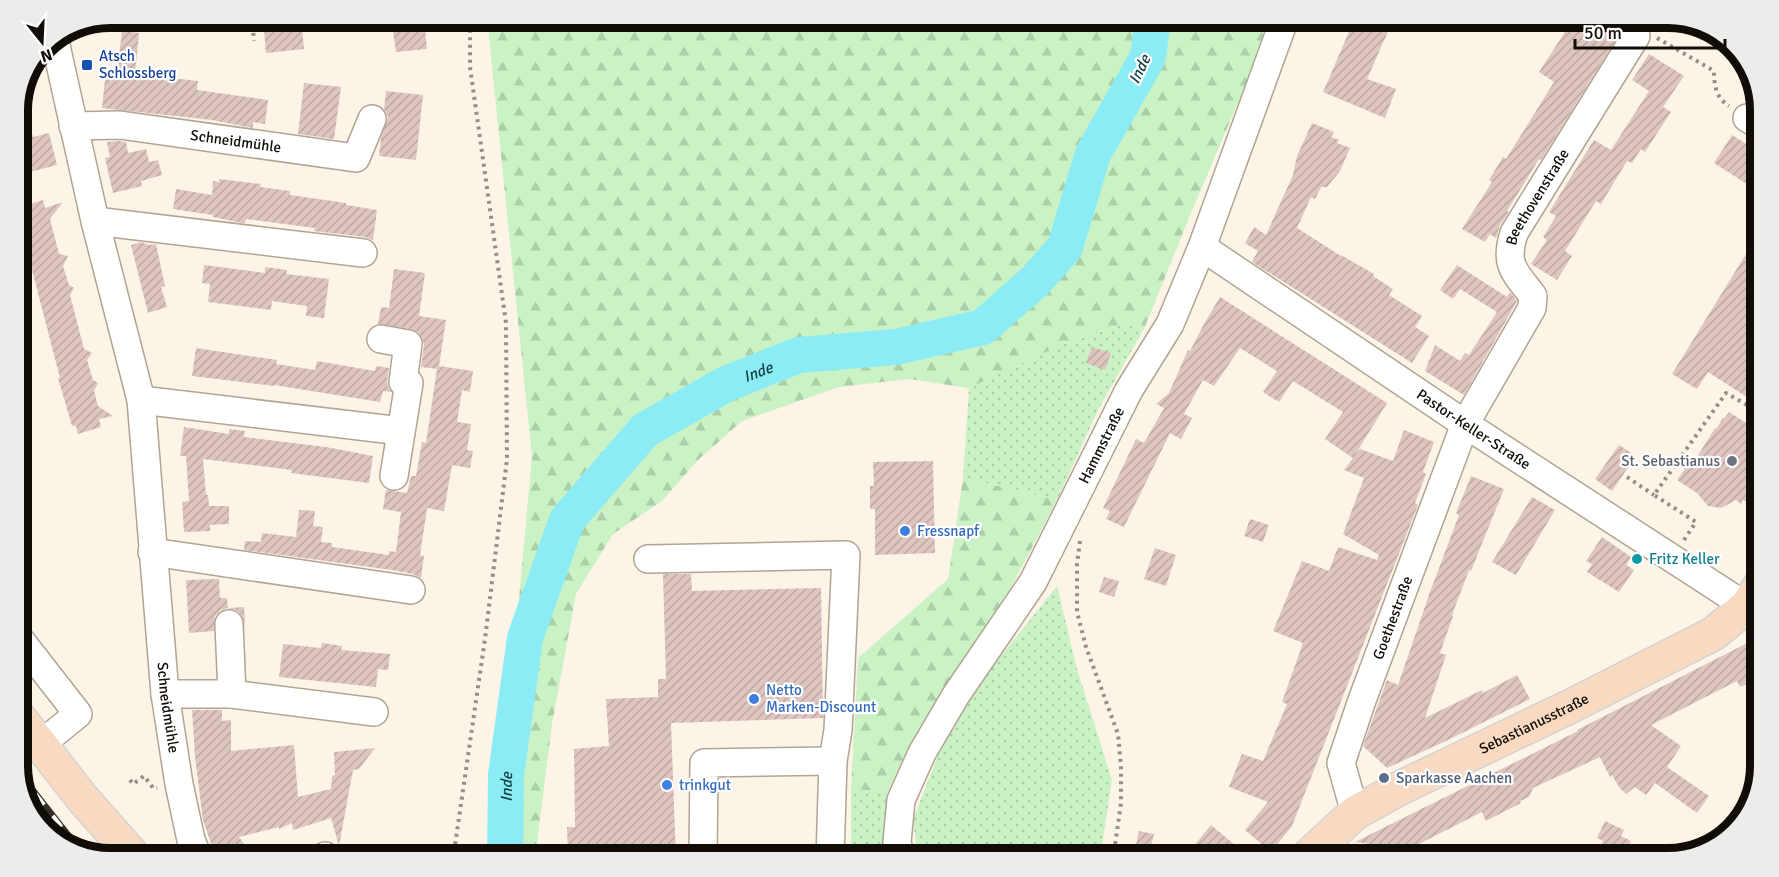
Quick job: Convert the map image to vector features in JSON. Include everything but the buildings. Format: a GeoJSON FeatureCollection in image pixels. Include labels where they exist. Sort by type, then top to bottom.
{"type":"FeatureCollection","features":[{"type":"Feature","properties":{"kind":"main road","name":"Sebastianusstraße"},"geometry":{"type":"LineString","coordinates":[[1317,848],[1355,813],[1400,788],[1559,712],[1713,634],[1750,606]]}},
{"type":"Feature","properties":{"kind":"main road"},"geometry":{"type":"LineString","coordinates":[[29,730],[83,799],[126,848]]}},
{"type":"Feature","properties":{"kind":"street","name":"Hammstraße"},"geometry":{"type":"LineString","coordinates":[[898,848],[897,842],[902,800],[922,753],[956,695],[1033,582],[1128,390],[1170,324],[1202,247],[1281,28]]}},
{"type":"Feature","properties":{"kind":"street","name":"Beethovenstraße"},"geometry":{"type":"LineString","coordinates":[[1465,424],[1532,308],[1533,296],[1515,272],[1510,261],[1509,248],[1514,233],[1645,36]]}},
{"type":"Feature","properties":{"kind":"street","name":"Schneidmühle"},"geometry":{"type":"LineString","coordinates":[[62,72],[141,400],[165,694],[179,784],[194,848]]}},
{"type":"Feature","properties":{"kind":"street","name":"Schneidmühle"},"geometry":{"type":"LineString","coordinates":[[73,126],[120,125],[356,158],[372,119]]}},
{"type":"Feature","properties":{"kind":"street"},"geometry":{"type":"LineString","coordinates":[[96,221],[363,253]]}},
{"type":"Feature","properties":{"kind":"street","name":"Pastor-Keller-Straße"},"geometry":{"type":"LineString","coordinates":[[1202,247],[1465,424],[1750,598]]}},
{"type":"Feature","properties":{"kind":"street"},"geometry":{"type":"LineString","coordinates":[[381,339],[408,344],[403,382],[409,383],[394,476]]}},
{"type":"Feature","properties":{"kind":"street"},"geometry":{"type":"LineString","coordinates":[[141,400],[401,431]]}},
{"type":"Feature","properties":{"kind":"street","name":"Goethestraße"},"geometry":{"type":"LineString","coordinates":[[1355,813],[1341,763],[1465,424]]}},
{"type":"Feature","properties":{"kind":"street"},"geometry":{"type":"LineString","coordinates":[[152,552],[411,590]]}},
{"type":"Feature","properties":{"kind":"street"},"geometry":{"type":"LineString","coordinates":[[648,559],[846,555],[838,730],[833,761],[830,848]]}},
{"type":"Feature","properties":{"kind":"street"},"geometry":{"type":"LineString","coordinates":[[229,624],[232,694]]}},
{"type":"Feature","properties":{"kind":"street"},"geometry":{"type":"LineString","coordinates":[[29,651],[78,714],[40,745]]}},
{"type":"Feature","properties":{"kind":"street"},"geometry":{"type":"LineString","coordinates":[[165,694],[232,694],[374,712]]}},
{"type":"Feature","properties":{"kind":"street"},"geometry":{"type":"LineString","coordinates":[[703,848],[704,763],[833,761]]}},
{"type":"Feature","properties":{"kind":"path"},"geometry":{"type":"LineString","coordinates":[[253,28],[254,41]]}},
{"type":"Feature","properties":{"kind":"path"},"geometry":{"type":"LineString","coordinates":[[455,848],[507,459],[506,323],[470,67],[470,28]]}},
{"type":"Feature","properties":{"kind":"path"},"geometry":{"type":"LineString","coordinates":[[1645,36],[1714,71],[1717,93],[1724,103],[1750,119]]}},
{"type":"Feature","properties":{"kind":"path"},"geometry":{"type":"LineString","coordinates":[[1654,495],[1726,393],[1750,407]]}},
{"type":"Feature","properties":{"kind":"path"},"geometry":{"type":"LineString","coordinates":[[1626,477],[1696,522],[1686,538]]}},
{"type":"Feature","properties":{"kind":"path"},"geometry":{"type":"LineString","coordinates":[[1081,540],[1077,564],[1077,612],[1086,646],[1118,734],[1121,802],[1115,848]]}},
{"type":"Feature","properties":{"kind":"path"},"geometry":{"type":"LineString","coordinates":[[130,780],[133,784],[145,777]]}},
{"type":"Feature","properties":{"kind":"green space"},"geometry":{"type":"Polygon","coordinates":[[[488,28],[1270,28],[1144,329],[1123,324],[1059,346],[969,388],[909,379],[839,387],[742,421],[698,460],[662,501],[613,534],[576,594],[552,724],[536,848],[500,848],[503,772],[532,457],[488,28]]]}},
{"type":"Feature","properties":{"kind":"green space"},"geometry":{"type":"Polygon","coordinates":[[[1123,324],[1144,329],[1099,408],[1057,500],[963,478],[969,388],[1059,346],[1123,324]]]}},
{"type":"Feature","properties":{"kind":"green space"},"geometry":{"type":"Polygon","coordinates":[[[963,478],[1057,500],[1009,591],[918,730],[887,793],[851,788],[858,658],[948,579],[963,478]]]}},
{"type":"Feature","properties":{"kind":"green space"},"geometry":{"type":"Polygon","coordinates":[[[1057,586],[1077,669],[1112,780],[1102,848],[917,848],[913,820],[953,716],[1057,586]]]}},
{"type":"Feature","properties":{"kind":"green space"},"geometry":{"type":"Polygon","coordinates":[[[851,788],[887,793],[886,848],[851,848],[851,788]]]}},
{"type":"Feature","properties":{"kind":"waterway","name":"Inde"},"geometry":{"type":"LineString","coordinates":[[505,848],[506,775],[525,638],[567,520],[645,430],[726,384],[799,355],[896,347],[983,327],[1035,281],[1065,247],[1093,154],[1148,57],[1152,28]]}},
{"type":"Feature","properties":{"kind":"railway"},"geometry":{"type":"LineString","coordinates":[[32,790],[70,838]]}},
{"type":"Feature","properties":{"kind":"place","name":"Atsch Schlossberg"},"geometry":{"type":"Point","coordinates":[87,65]}},
{"type":"Feature","properties":{"kind":"place","name":"St. Sebastianus"},"geometry":{"type":"Point","coordinates":[1732,461]}},
{"type":"Feature","properties":{"kind":"place","name":"Fressnapf"},"geometry":{"type":"Point","coordinates":[905,531]}},
{"type":"Feature","properties":{"kind":"place","name":"Fritz Keller"},"geometry":{"type":"Point","coordinates":[1637,559]}},
{"type":"Feature","properties":{"kind":"place","name":"Netto Marken-Discount"},"geometry":{"type":"Point","coordinates":[754,699]}},
{"type":"Feature","properties":{"kind":"place","name":"Sparkasse Aachen"},"geometry":{"type":"Point","coordinates":[1384,778]}},
{"type":"Feature","properties":{"kind":"place","name":"trinkgut"},"geometry":{"type":"Point","coordinates":[667,785]}}]}
